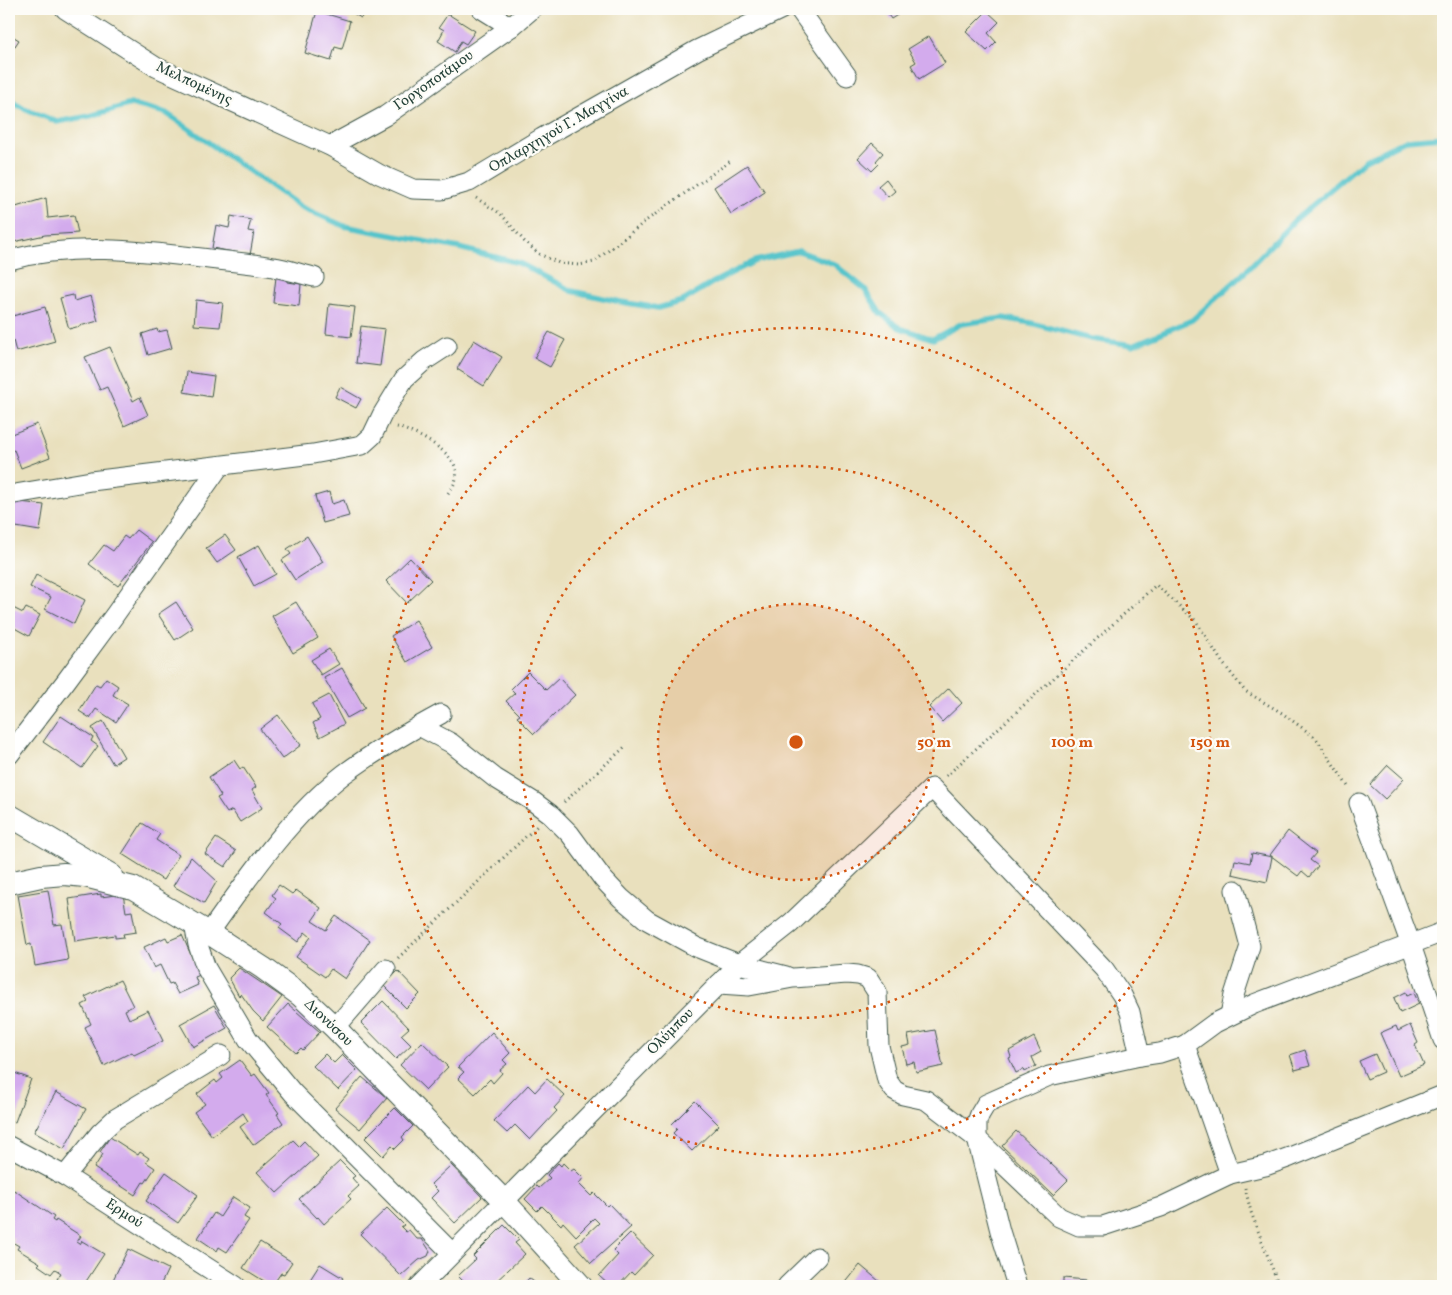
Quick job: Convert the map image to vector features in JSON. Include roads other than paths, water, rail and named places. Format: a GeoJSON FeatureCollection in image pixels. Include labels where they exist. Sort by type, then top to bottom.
{"type":"FeatureCollection","features":[{"type":"Feature","properties":{"kind":"street","name":"Μελπομένης"},"geometry":{"type":"LineString","coordinates":[[65,9],[156,67],[330,146]]}},
{"type":"Feature","properties":{"kind":"street"},"geometry":{"type":"LineString","coordinates":[[482,9],[511,27]]}},
{"type":"Feature","properties":{"kind":"street","name":"Γοργοποτάμου"},"geometry":{"type":"LineString","coordinates":[[330,146],[385,116],[511,27],[532,9]]}},
{"type":"Feature","properties":{"kind":"street","name":"Οπλαρχηγού Γ. Μαγγίνα"},"geometry":{"type":"LineString","coordinates":[[330,146],[379,174],[413,189],[442,190],[457,186],[470,182],[542,138],[697,50],[782,9]]}},
{"type":"Feature","properties":{"kind":"street"},"geometry":{"type":"LineString","coordinates":[[799,9],[847,76]]}},
{"type":"Feature","properties":{"kind":"street"},"geometry":{"type":"LineString","coordinates":[[9,260],[64,250],[115,250],[161,253],[274,267],[314,277]]}},
{"type":"Feature","properties":{"kind":"street"},"geometry":{"type":"LineString","coordinates":[[9,495],[91,481],[219,467],[362,445],[372,436],[404,379],[424,361],[447,346]]}},
{"type":"Feature","properties":{"kind":"street"},"geometry":{"type":"LineString","coordinates":[[9,755],[87,652],[219,467]]}},
{"type":"Feature","properties":{"kind":"street"},"geometry":{"type":"LineString","coordinates":[[441,714],[368,757],[320,796],[273,846],[250,875],[202,928],[198,945],[206,968],[248,1039],[293,1093],[452,1253]]}},
{"type":"Feature","properties":{"kind":"street"},"geometry":{"type":"LineString","coordinates":[[418,726],[451,743],[495,778],[550,814],[570,834],[603,879],[621,898],[647,920],[696,947],[739,964],[792,978]]}},
{"type":"Feature","properties":{"kind":"street","name":"Ολύμπου"},"geometry":{"type":"LineString","coordinates":[[420,1286],[739,964],[790,923],[932,788],[1104,970],[1122,995],[1130,1012],[1140,1056]]}},
{"type":"Feature","properties":{"kind":"street"},"geometry":{"type":"LineString","coordinates":[[1360,803],[1443,1040]]}},
{"type":"Feature","properties":{"kind":"street"},"geometry":{"type":"LineString","coordinates":[[9,815],[133,888]]}},
{"type":"Feature","properties":{"kind":"street","name":"Διονύσου"},"geometry":{"type":"LineString","coordinates":[[9,883],[41,876],[64,874],[85,876],[133,888],[202,928],[290,987],[335,1028],[504,1201],[580,1286]]}},
{"type":"Feature","properties":{"kind":"street"},"geometry":{"type":"LineString","coordinates":[[1230,1015],[1234,995],[1250,946],[1235,890]]}},
{"type":"Feature","properties":{"kind":"street"},"geometry":{"type":"LineString","coordinates":[[1017,1286],[1000,1231],[977,1139],[977,1122],[986,1104],[1049,1076],[1160,1053],[1185,1045],[1215,1023],[1254,1004],[1443,932]]}},
{"type":"Feature","properties":{"kind":"street"},"geometry":{"type":"LineString","coordinates":[[335,1028],[386,969]]}},
{"type":"Feature","properties":{"kind":"street"},"geometry":{"type":"LineString","coordinates":[[719,984],[749,986],[792,978],[847,974],[858,974],[868,978],[878,992],[879,1046],[887,1080],[894,1090],[903,1095],[926,1100],[977,1139],[1059,1217],[1079,1226],[1103,1226],[1162,1207],[1236,1173],[1290,1157],[1443,1095]]}},
{"type":"Feature","properties":{"kind":"street"},"geometry":{"type":"LineString","coordinates":[[1185,1045],[1236,1173]]}},
{"type":"Feature","properties":{"kind":"street"},"geometry":{"type":"LineString","coordinates":[[65,1176],[91,1144],[115,1119],[221,1055]]}},
{"type":"Feature","properties":{"kind":"street","name":"Ερμού"},"geometry":{"type":"LineString","coordinates":[[9,1146],[65,1176],[236,1286]]}},
{"type":"Feature","properties":{"kind":"street"},"geometry":{"type":"LineString","coordinates":[[787,1286],[817,1257]]}},
{"type":"Feature","properties":{"kind":"waterway"},"geometry":{"type":"LineString","coordinates":[[9,96],[17,105],[57,122],[90,116],[131,104],[166,113],[301,207],[344,226],[459,248],[519,263],[572,291],[621,302],[658,308],[683,301],[712,283],[755,261],[799,251],[834,264],[865,289],[880,313],[900,328],[933,339],[961,324],[1003,318],[1031,323],[1091,339],[1133,345],[1192,320],[1242,275],[1294,221],[1365,160],[1406,140],[1443,137]]}}]}
